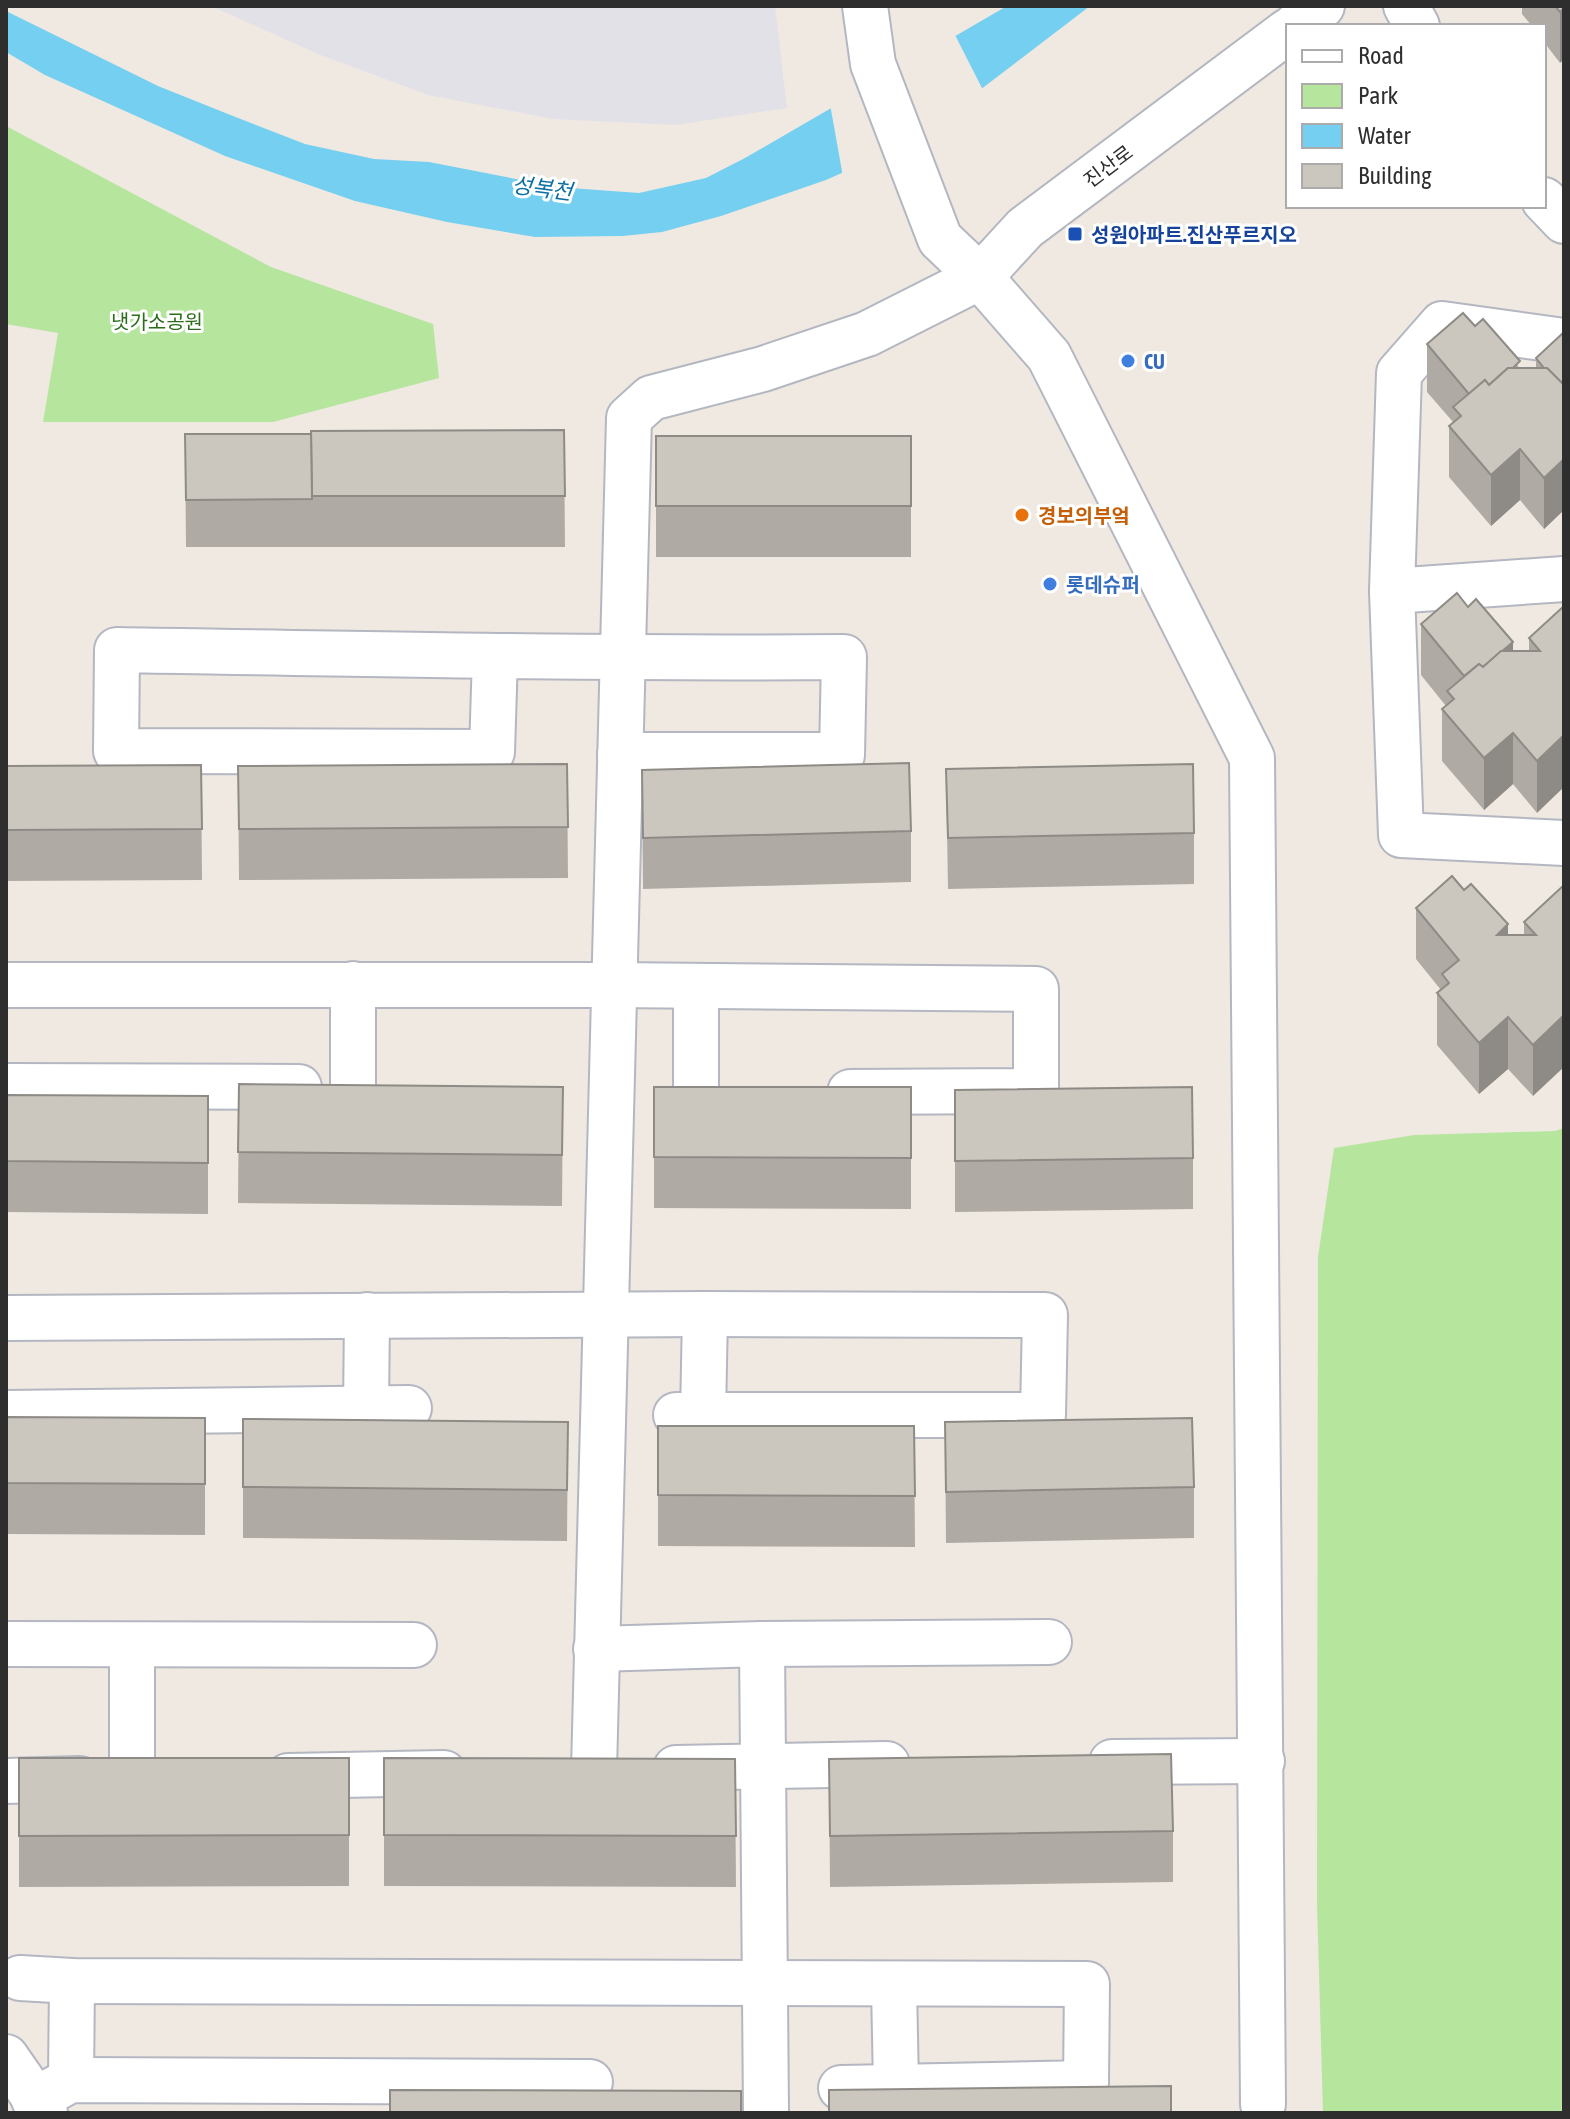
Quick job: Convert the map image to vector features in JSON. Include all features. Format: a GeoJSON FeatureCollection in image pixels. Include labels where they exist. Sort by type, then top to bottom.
{"type":"FeatureCollection","features":[{"type":"Feature","properties":{"kind":"street"},"geometry":{"type":"LineString","coordinates":[[865,6],[873,64],[940,239],[980,277],[1049,356],[1252,758],[1263,2104]]}},
{"type":"Feature","properties":{"kind":"street"},"geometry":{"type":"LineString","coordinates":[[1298,24],[1322,6]]}},
{"type":"Feature","properties":{"kind":"street"},"geometry":{"type":"LineString","coordinates":[[1406,6],[1416,24]]}},
{"type":"Feature","properties":{"kind":"street","name":"진산로"},"geometry":{"type":"LineString","coordinates":[[980,277],[1025,228],[1286,32]]}},
{"type":"Feature","properties":{"kind":"street"},"geometry":{"type":"LineString","coordinates":[[1546,202],[1564,221]]}},
{"type":"Feature","properties":{"kind":"street"},"geometry":{"type":"LineString","coordinates":[[920,1764],[578,1771],[596,1649],[629,418],[651,398],[763,369],[867,334],[980,277]]}},
{"type":"Feature","properties":{"kind":"street"},"geometry":{"type":"LineString","coordinates":[[1564,341],[1442,324],[1399,373],[1392,591],[1401,835],[1564,843]]}},
{"type":"Feature","properties":{"kind":"street"},"geometry":{"type":"LineString","coordinates":[[1392,591],[1564,579]]}},
{"type":"Feature","properties":{"kind":"street"},"geometry":{"type":"LineString","coordinates":[[495,656],[492,752],[116,751],[117,650],[495,656],[623,659],[844,657],[842,755],[620,755]]}},
{"type":"Feature","properties":{"kind":"street"},"geometry":{"type":"LineString","coordinates":[[6,1086],[374,1088],[353,984]]}},
{"type":"Feature","properties":{"kind":"street"},"geometry":{"type":"LineString","coordinates":[[6,985],[1036,989],[1036,1091],[804,1092]]}},
{"type":"Feature","properties":{"kind":"street"},"geometry":{"type":"LineString","coordinates":[[696,986],[696,1092]]}},
{"type":"Feature","properties":{"kind":"street"},"geometry":{"type":"LineString","coordinates":[[652,1093],[742,1092]]}},
{"type":"Feature","properties":{"kind":"street"},"geometry":{"type":"LineString","coordinates":[[6,1318],[705,1314],[1045,1315],[1043,1415],[689,1415],[705,1314]]}},
{"type":"Feature","properties":{"kind":"street"},"geometry":{"type":"LineString","coordinates":[[366,1409],[367,1315]]}},
{"type":"Feature","properties":{"kind":"street"},"geometry":{"type":"LineString","coordinates":[[6,1413],[409,1408]]}},
{"type":"Feature","properties":{"kind":"street"},"geometry":{"type":"LineString","coordinates":[[596,1649],[762,1644],[1049,1642]]}},
{"type":"Feature","properties":{"kind":"street"},"geometry":{"type":"LineString","coordinates":[[6,1644],[414,1645]]}},
{"type":"Feature","properties":{"kind":"street"},"geometry":{"type":"LineString","coordinates":[[762,1644],[766,2113]]}},
{"type":"Feature","properties":{"kind":"street"},"geometry":{"type":"LineString","coordinates":[[6,1781],[148,1778],[132,1645]]}},
{"type":"Feature","properties":{"kind":"street"},"geometry":{"type":"LineString","coordinates":[[1075,1763],[1262,1761]]}},
{"type":"Feature","properties":{"kind":"street"},"geometry":{"type":"LineString","coordinates":[[244,1776],[482,1772]]}},
{"type":"Feature","properties":{"kind":"street"},"geometry":{"type":"LineString","coordinates":[[20,1978],[72,1981],[894,1986],[1087,1984],[1086,2083],[841,2088]]}},
{"type":"Feature","properties":{"kind":"street"},"geometry":{"type":"LineString","coordinates":[[37,2096],[72,1981]]}},
{"type":"Feature","properties":{"kind":"street"},"geometry":{"type":"LineString","coordinates":[[894,1986],[896,2086]]}},
{"type":"Feature","properties":{"kind":"street"},"geometry":{"type":"LineString","coordinates":[[6,2057],[37,2096]]}},
{"type":"Feature","properties":{"kind":"street"},"geometry":{"type":"LineString","coordinates":[[37,2096],[590,2082]]}},
{"type":"Feature","properties":{"kind":"shaded area"},"geometry":{"type":"Polygon","coordinates":[[[211,6],[775,6],[787,108],[676,125],[553,119],[428,95],[318,54],[211,6]]]}},
{"type":"Feature","properties":{"kind":"green space","name":"냇가소공원"},"geometry":{"type":"Polygon","coordinates":[[[6,126],[271,267],[433,324],[439,378],[273,422],[43,422],[58,333],[6,324],[6,126]]]}},
{"type":"Feature","properties":{"kind":"green space"},"geometry":{"type":"Polygon","coordinates":[[[1564,1128],[1564,2113],[1323,2113],[1317,1903],[1318,1257],[1334,1148],[1414,1135],[1555,1131],[1564,1128]]]}},
{"type":"Feature","properties":{"kind":"water","name":"성복천"},"geometry":{"type":"Polygon","coordinates":[[[1007,6],[1090,6],[913,141],[826,180],[721,216],[662,232],[623,236],[535,237],[447,222],[355,201],[225,156],[45,75],[6,52],[6,11],[158,86],[305,144],[374,159],[429,162],[557,187],[639,193],[706,178],[1007,6]]]}},
{"type":"Feature","properties":{"kind":"pier"},"geometry":{"type":"Polygon","coordinates":[[[954,33],[984,92],[915,145],[843,177],[830,104],[954,33]]]}},
{"type":"Feature","properties":{"kind":"building"},"geometry":{"type":"Polygon","coordinates":[[[1463,313],[1475,326],[1483,319],[1520,361],[1489,385],[1485,380],[1469,394],[1427,344],[1463,313]]]}},
{"type":"Feature","properties":{"kind":"building"},"geometry":{"type":"Polygon","coordinates":[[[1564,332],[1564,385],[1536,358],[1564,332]]]}},
{"type":"Feature","properties":{"kind":"building"},"geometry":{"type":"Polygon","coordinates":[[[1508,368],[1547,368],[1564,385],[1564,459],[1544,478],[1520,449],[1491,475],[1449,426],[1461,416],[1453,407],[1485,380],[1489,385],[1508,368]]]}},
{"type":"Feature","properties":{"kind":"building"},"geometry":{"type":"Polygon","coordinates":[[[564,430],[565,496],[312,496],[311,431],[564,430]]]}},
{"type":"Feature","properties":{"kind":"building"},"geometry":{"type":"Polygon","coordinates":[[[185,434],[311,434],[312,499],[186,500],[185,434]]]}},
{"type":"Feature","properties":{"kind":"building"},"geometry":{"type":"Polygon","coordinates":[[[656,436],[911,436],[911,506],[656,506],[656,436]]]}},
{"type":"Feature","properties":{"kind":"building"},"geometry":{"type":"Polygon","coordinates":[[[1457,593],[1468,607],[1476,599],[1513,642],[1483,667],[1479,664],[1464,676],[1421,624],[1457,593]]]}},
{"type":"Feature","properties":{"kind":"building"},"geometry":{"type":"Polygon","coordinates":[[[1564,606],[1564,735],[1537,761],[1513,733],[1484,758],[1442,709],[1454,699],[1447,691],[1479,664],[1483,667],[1501,651],[1540,651],[1529,638],[1564,606]]]}},
{"type":"Feature","properties":{"kind":"building"},"geometry":{"type":"Polygon","coordinates":[[[909,763],[911,831],[643,838],[642,770],[909,763]]]}},
{"type":"Feature","properties":{"kind":"building"},"geometry":{"type":"Polygon","coordinates":[[[567,764],[568,827],[239,829],[238,766],[567,764]]]}},
{"type":"Feature","properties":{"kind":"building"},"geometry":{"type":"Polygon","coordinates":[[[1193,764],[1194,833],[948,838],[946,769],[1193,764]]]}},
{"type":"Feature","properties":{"kind":"building"},"geometry":{"type":"Polygon","coordinates":[[[201,765],[202,829],[6,830],[6,766],[201,765]]]}},
{"type":"Feature","properties":{"kind":"building"},"geometry":{"type":"Polygon","coordinates":[[[1452,876],[1464,890],[1471,884],[1508,924],[1497,935],[1536,935],[1524,922],[1564,885],[1564,1015],[1533,1045],[1508,1017],[1479,1043],[1437,993],[1449,983],[1442,974],[1459,960],[1416,908],[1452,876]]]}},
{"type":"Feature","properties":{"kind":"building"},"geometry":{"type":"Polygon","coordinates":[[[239,1084],[563,1087],[562,1155],[238,1152],[239,1084]]]}},
{"type":"Feature","properties":{"kind":"building"},"geometry":{"type":"Polygon","coordinates":[[[654,1087],[911,1087],[911,1158],[654,1157],[654,1087]]]}},
{"type":"Feature","properties":{"kind":"building"},"geometry":{"type":"Polygon","coordinates":[[[1192,1087],[1193,1158],[955,1161],[955,1090],[1192,1087]]]}},
{"type":"Feature","properties":{"kind":"building"},"geometry":{"type":"Polygon","coordinates":[[[6,1095],[208,1096],[208,1163],[6,1161],[6,1095]]]}},
{"type":"Feature","properties":{"kind":"building"},"geometry":{"type":"Polygon","coordinates":[[[6,1417],[205,1418],[205,1484],[6,1483],[6,1417]]]}},
{"type":"Feature","properties":{"kind":"building"},"geometry":{"type":"Polygon","coordinates":[[[1192,1418],[1194,1487],[946,1492],[945,1422],[1192,1418]]]}},
{"type":"Feature","properties":{"kind":"building"},"geometry":{"type":"Polygon","coordinates":[[[243,1419],[568,1422],[567,1490],[243,1487],[243,1419]]]}},
{"type":"Feature","properties":{"kind":"building"},"geometry":{"type":"Polygon","coordinates":[[[658,1426],[914,1426],[915,1496],[658,1495],[658,1426]]]}},
{"type":"Feature","properties":{"kind":"building"},"geometry":{"type":"Polygon","coordinates":[[[1171,1754],[1173,1831],[830,1836],[829,1759],[1171,1754]]]}},
{"type":"Feature","properties":{"kind":"building"},"geometry":{"type":"Polygon","coordinates":[[[19,1758],[349,1758],[349,1835],[19,1836],[19,1758]]]}},
{"type":"Feature","properties":{"kind":"building"},"geometry":{"type":"Polygon","coordinates":[[[384,1758],[735,1759],[736,1836],[384,1835],[384,1758]]]}},
{"type":"Feature","properties":{"kind":"building"},"geometry":{"type":"Polygon","coordinates":[[[1171,2086],[1171,2113],[829,2113],[829,2090],[1171,2086]]]}},
{"type":"Feature","properties":{"kind":"building"},"geometry":{"type":"Polygon","coordinates":[[[390,2090],[741,2091],[741,2113],[390,2113],[390,2090]]]}},
{"type":"Feature","properties":{"kind":"place","name":"성원아파트.진산푸르지오"},"geometry":{"type":"Point","coordinates":[1075,234]}},
{"type":"Feature","properties":{"kind":"place","name":"CU"},"geometry":{"type":"Point","coordinates":[1128,361]}},
{"type":"Feature","properties":{"kind":"place","name":"경보의부엌"},"geometry":{"type":"Point","coordinates":[1022,515]}},
{"type":"Feature","properties":{"kind":"place","name":"롯데슈퍼"},"geometry":{"type":"Point","coordinates":[1050,584]}}]}
